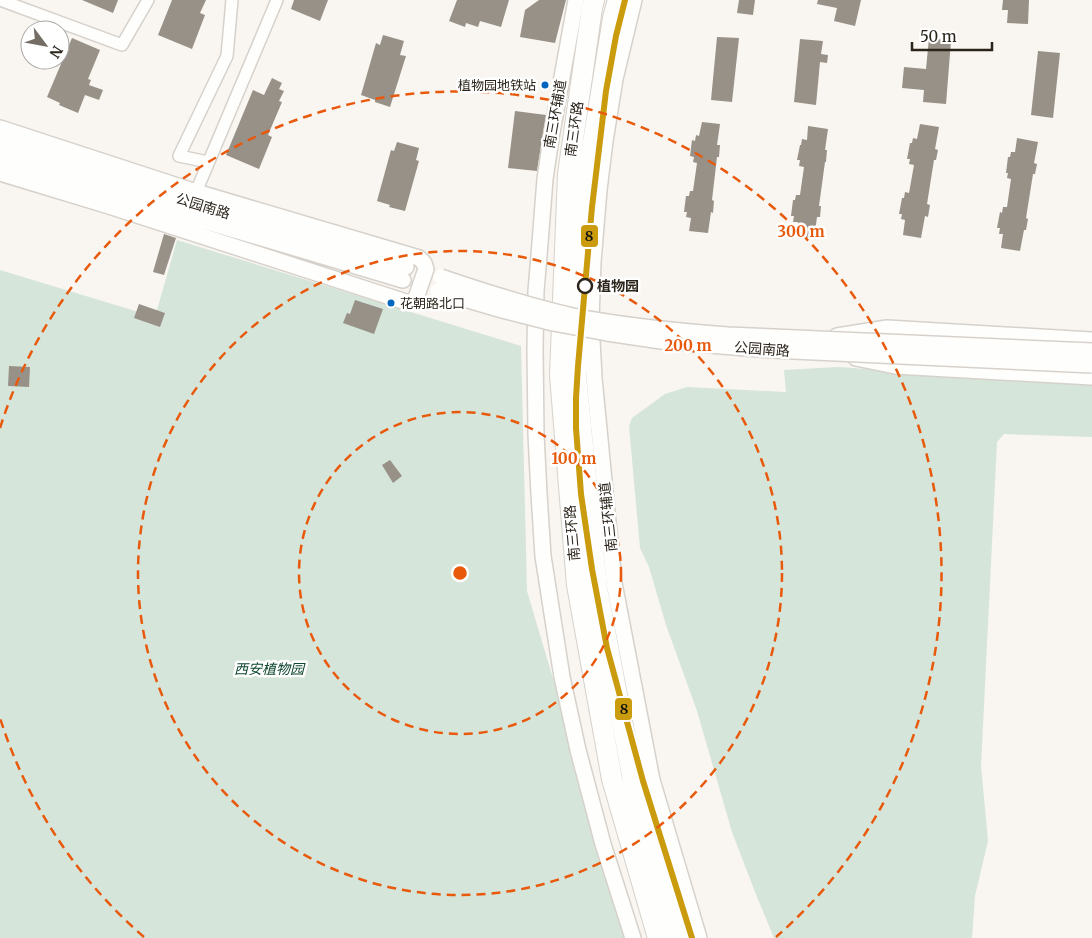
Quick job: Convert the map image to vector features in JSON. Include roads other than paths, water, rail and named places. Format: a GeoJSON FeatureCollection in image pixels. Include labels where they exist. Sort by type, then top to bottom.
{"type":"FeatureCollection","features":[{"type":"Feature","properties":{"kind":"highway","name":"南三环路"},"geometry":{"type":"LineString","coordinates":[[594,0],[568,174],[560,376],[576,585],[612,779],[671,936]]}},
{"type":"Feature","properties":{"kind":"highway","name":"南三环路"},"geometry":{"type":"LineString","coordinates":[[618,0],[613,18],[586,186],[576,376],[597,588],[633,780],[671,936]]}},
{"type":"Feature","properties":{"kind":"main road","name":"南三环辅道"},"geometry":{"type":"LineString","coordinates":[[576,0],[545,179],[536,291],[536,434],[539,494],[543,556],[562,677],[578,750],[603,844],[633,938]]}},
{"type":"Feature","properties":{"kind":"main road","name":"南三环辅道"},"geometry":{"type":"LineString","coordinates":[[634,0],[615,79],[599,190],[591,328],[595,388],[614,583],[652,780],[699,938]]}},
{"type":"Feature","properties":{"kind":"main road"},"geometry":{"type":"LineString","coordinates":[[0,128],[196,192],[419,258],[424,263],[426,269],[416,298],[412,302],[406,302],[109,206],[0,173]]}},
{"type":"Feature","properties":{"kind":"main road","name":"公园南路"},"geometry":{"type":"LineString","coordinates":[[0,143],[404,274],[43,172],[0,158]]}},
{"type":"Feature","properties":{"kind":"main road","name":"公园南路"},"geometry":{"type":"LineString","coordinates":[[1092,351],[674,331],[613,323],[572,315],[440,284],[502,310],[553,323],[662,341],[772,350],[1092,364]]}},
{"type":"Feature","properties":{"kind":"main road"},"geometry":{"type":"LineString","coordinates":[[591,328],[829,338],[887,328],[1092,340]]}},
{"type":"Feature","properties":{"kind":"main road"},"geometry":{"type":"LineString","coordinates":[[591,328],[780,356],[851,357],[895,366],[1092,377]]}},
{"type":"Feature","properties":{"kind":"street"},"geometry":{"type":"LineString","coordinates":[[0,0],[122,45],[148,0]]}},
{"type":"Feature","properties":{"kind":"street"},"geometry":{"type":"LineString","coordinates":[[208,162],[179,156],[227,56],[232,0]]}},
{"type":"Feature","properties":{"kind":"street"},"geometry":{"type":"LineString","coordinates":[[196,192],[277,0]]}},
{"type":"Feature","properties":{"kind":"place","name":"植物园地铁站"},"geometry":{"type":"Point","coordinates":[545,85]}},
{"type":"Feature","properties":{"kind":"place","name":"植物园"},"geometry":{"type":"Point","coordinates":[585,286]}},
{"type":"Feature","properties":{"kind":"place","name":"花朝路北口"},"geometry":{"type":"Point","coordinates":[391,303]}},
{"type":"Feature","properties":{"kind":"park label","name":"西安植物园"},"geometry":{"type":"Point","coordinates":[269,669]}}]}
